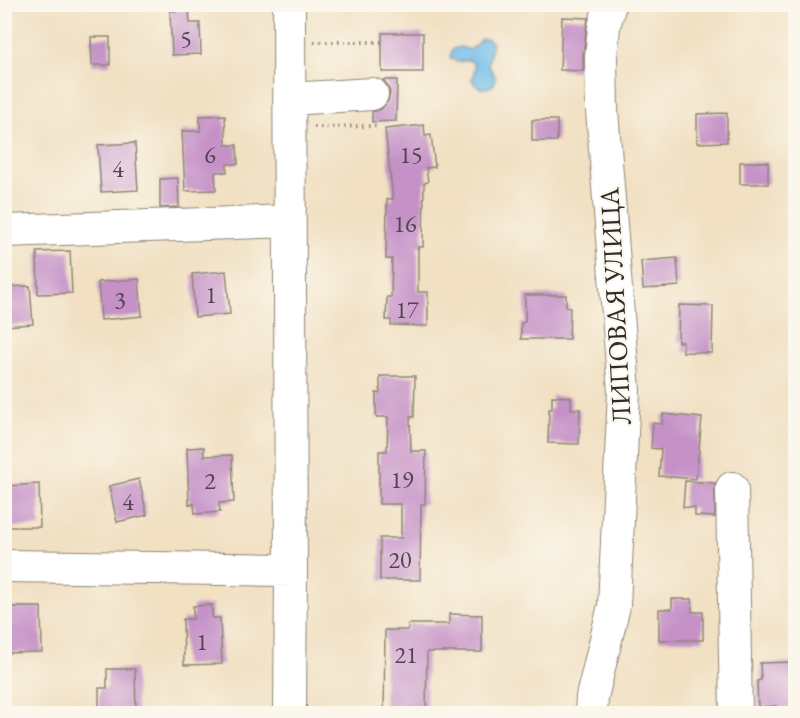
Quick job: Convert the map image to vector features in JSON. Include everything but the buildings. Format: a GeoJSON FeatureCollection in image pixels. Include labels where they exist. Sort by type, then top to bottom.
{"type":"FeatureCollection","features":[{"type":"Feature","properties":{"kind":"street"},"geometry":{"type":"LineString","coordinates":[[290,4],[290,714]]}},
{"type":"Feature","properties":{"kind":"street","name":"ЛИПОВАЯ УЛИЦА"},"geometry":{"type":"LineString","coordinates":[[591,714],[592,697],[614,606],[624,391],[602,110],[601,57],[604,27],[610,4]]}},
{"type":"Feature","properties":{"kind":"street"},"geometry":{"type":"LineString","coordinates":[[289,114],[372,94]]}},
{"type":"Feature","properties":{"kind":"street"},"geometry":{"type":"LineString","coordinates":[[4,231],[289,221]]}},
{"type":"Feature","properties":{"kind":"street"},"geometry":{"type":"LineString","coordinates":[[732,488],[736,714]]}},
{"type":"Feature","properties":{"kind":"street"},"geometry":{"type":"LineString","coordinates":[[4,566],[291,570]]}},
{"type":"Feature","properties":{"kind":"path"},"geometry":{"type":"LineString","coordinates":[[290,42],[382,42]]}},
{"type":"Feature","properties":{"kind":"path"},"geometry":{"type":"LineString","coordinates":[[289,114],[377,126]]}},
{"type":"Feature","properties":{"kind":"water"},"geometry":{"type":"Polygon","coordinates":[[[481,39],[488,39],[492,44],[488,65],[495,76],[494,84],[485,88],[479,87],[472,80],[475,67],[473,63],[469,60],[457,62],[450,57],[453,49],[460,47],[471,50],[481,39]]]}}]}
